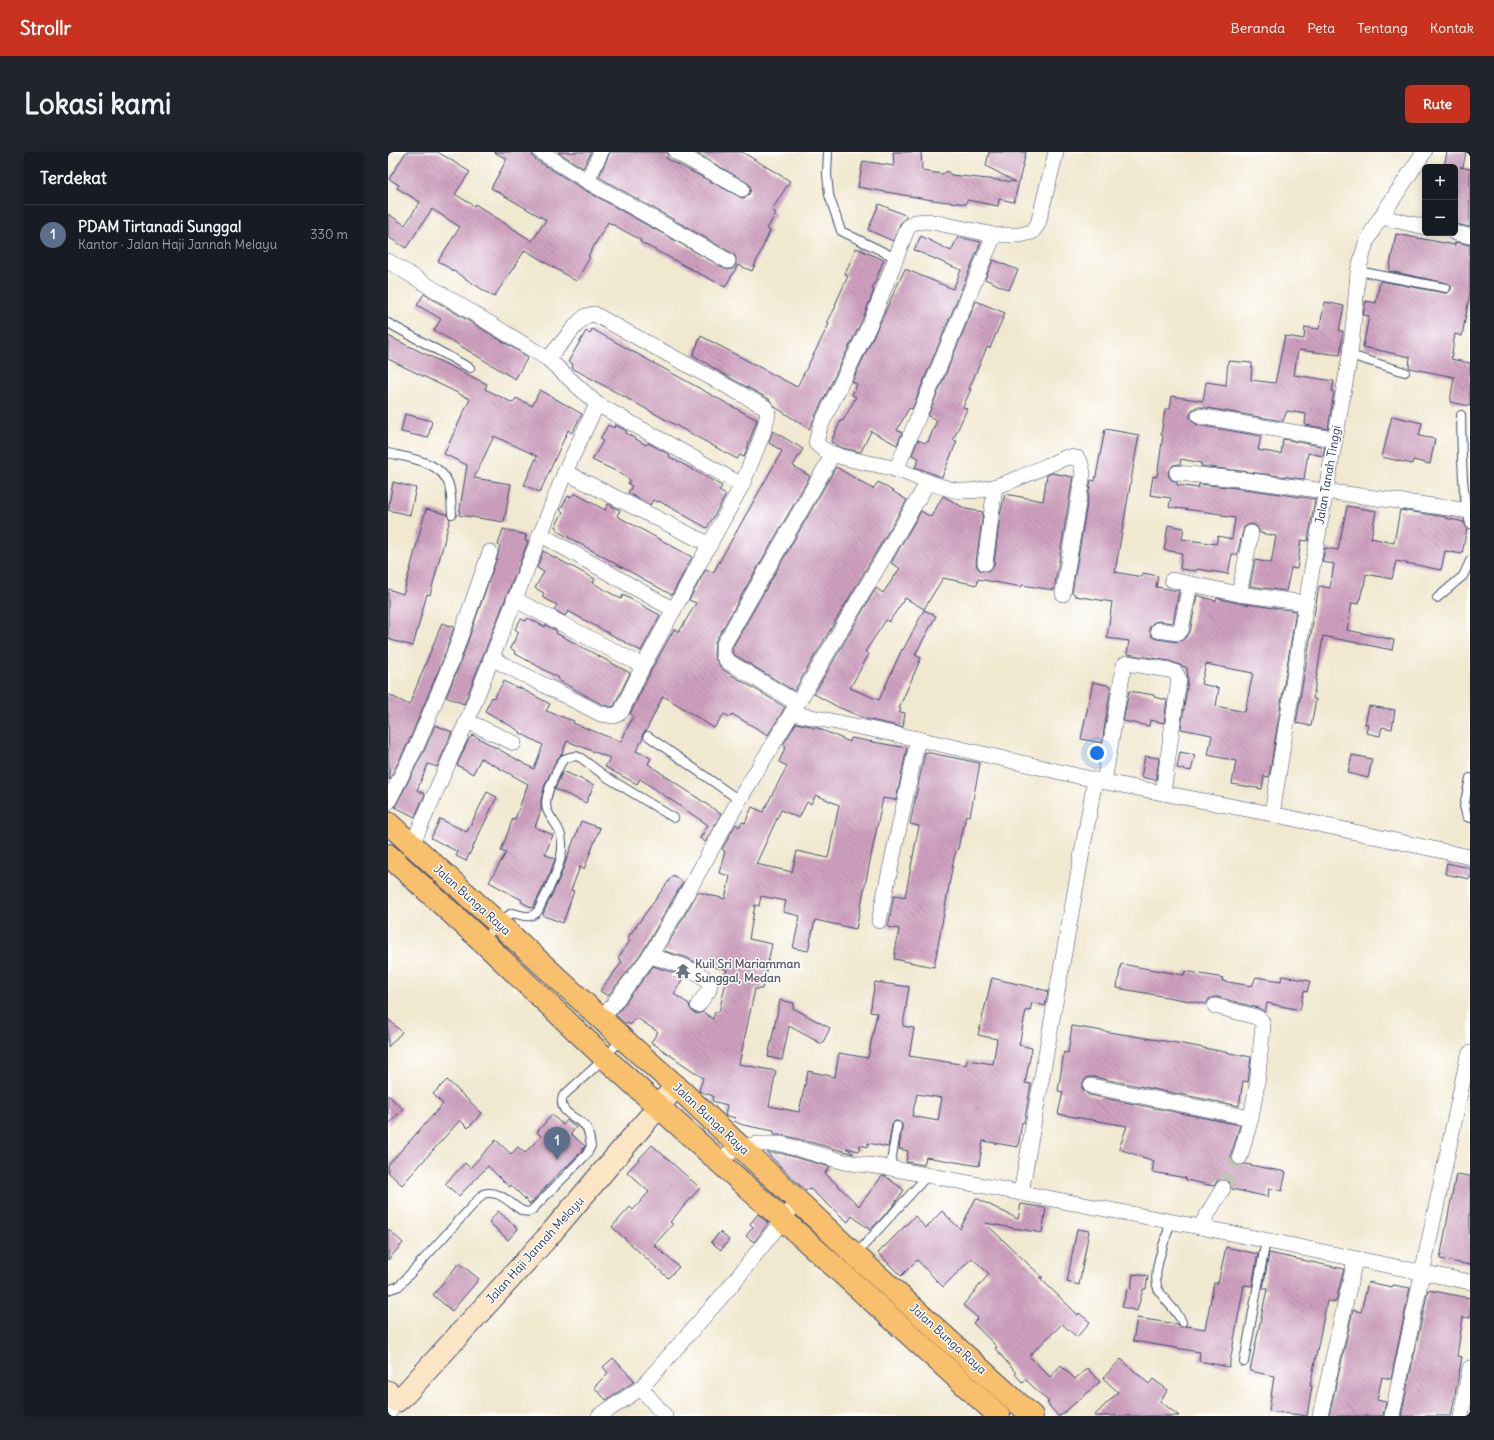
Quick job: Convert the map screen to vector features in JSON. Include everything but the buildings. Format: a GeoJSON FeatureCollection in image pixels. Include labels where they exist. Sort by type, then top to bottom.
{"type":"FeatureCollection","features":[{"type":"Feature","properties":{"kind":"main road","name":"Jalan Bunga Raya"},"geometry":{"type":"LineString","coordinates":[[388,823],[676,1086],[855,1255],[1032,1416]]}},
{"type":"Feature","properties":{"kind":"main road","name":"Jalan Bunga Raya"},"geometry":{"type":"LineString","coordinates":[[388,854],[605,1058],[999,1416]]}},
{"type":"Feature","properties":{"kind":"main road","name":"Jalan Haji Jannah Melayu"},"geometry":{"type":"LineString","coordinates":[[391,1402],[406,1393],[546,1239],[660,1107],[676,1086]]}},
{"type":"Feature","properties":{"kind":"main road"},"geometry":{"type":"LineString","coordinates":[[981,1399],[996,1383]]}},
{"type":"Feature","properties":{"kind":"street"},"geometry":{"type":"LineString","coordinates":[[541,152],[587,181],[728,261]]}},
{"type":"Feature","properties":{"kind":"street"},"geometry":{"type":"LineString","coordinates":[[587,181],[601,152]]}},
{"type":"Feature","properties":{"kind":"street"},"geometry":{"type":"LineString","coordinates":[[676,152],[742,189]]}},
{"type":"Feature","properties":{"kind":"street"},"geometry":{"type":"LineString","coordinates":[[1056,152],[1038,224],[1032,232],[1020,235],[994,235],[928,221],[915,222],[908,227],[871,322],[820,427],[816,443],[819,447],[833,454],[896,470],[950,489],[963,491],[981,490],[994,487],[1067,456],[1077,458],[1081,464],[1083,473],[1063,594]]}},
{"type":"Feature","properties":{"kind":"street","name":"Jalan Tanah Tinggi"},"geometry":{"type":"LineString","coordinates":[[1272,814],[1306,603],[1350,355],[1358,271],[1366,243],[1381,217],[1424,152]]}},
{"type":"Feature","properties":{"kind":"street"},"geometry":{"type":"LineString","coordinates":[[1381,217],[1422,226]]}},
{"type":"Feature","properties":{"kind":"street"},"geometry":{"type":"LineString","coordinates":[[1458,234],[1470,236]]}},
{"type":"Feature","properties":{"kind":"street"},"geometry":{"type":"LineString","coordinates":[[896,470],[994,235]]}},
{"type":"Feature","properties":{"kind":"street"},"geometry":{"type":"LineString","coordinates":[[388,261],[548,359],[597,404],[742,485]]}},
{"type":"Feature","properties":{"kind":"street"},"geometry":{"type":"LineString","coordinates":[[491,658],[601,714],[614,716],[621,712],[643,666],[742,485],[763,433],[768,414],[765,407],[594,314],[586,316],[579,322],[548,359]]}},
{"type":"Feature","properties":{"kind":"street"},"geometry":{"type":"LineString","coordinates":[[412,845],[467,721],[565,472],[597,404]]}},
{"type":"Feature","properties":{"kind":"street"},"geometry":{"type":"LineString","coordinates":[[1198,416],[1334,439]]}},
{"type":"Feature","properties":{"kind":"street"},"geometry":{"type":"LineString","coordinates":[[833,454],[722,646],[723,655],[727,661],[795,708],[918,740],[1100,781],[1272,814],[1470,857]]}},
{"type":"Feature","properties":{"kind":"street"},"geometry":{"type":"LineString","coordinates":[[565,472],[710,545]]}},
{"type":"Feature","properties":{"kind":"street"},"geometry":{"type":"LineString","coordinates":[[1176,472],[1326,491],[1469,515]]}},
{"type":"Feature","properties":{"kind":"street"},"geometry":{"type":"LineString","coordinates":[[602,1019],[650,956],[739,800],[928,482]]}},
{"type":"Feature","properties":{"kind":"street"},"geometry":{"type":"LineString","coordinates":[[985,563],[994,487]]}},
{"type":"Feature","properties":{"kind":"street"},"geometry":{"type":"LineString","coordinates":[[1240,594],[1251,533]]}},
{"type":"Feature","properties":{"kind":"street"},"geometry":{"type":"LineString","coordinates":[[540,534],[674,610]]}},
{"type":"Feature","properties":{"kind":"street"},"geometry":{"type":"LineString","coordinates":[[388,802],[417,745],[446,674],[490,552]]}},
{"type":"Feature","properties":{"kind":"street"},"geometry":{"type":"LineString","coordinates":[[1172,580],[1240,594],[1306,603]]}},
{"type":"Feature","properties":{"kind":"street"},"geometry":{"type":"LineString","coordinates":[[1158,630],[1178,633],[1181,630],[1190,584]]}},
{"type":"Feature","properties":{"kind":"street"},"geometry":{"type":"LineString","coordinates":[[514,599],[643,666]]}},
{"type":"Feature","properties":{"kind":"street"},"geometry":{"type":"LineString","coordinates":[[1021,1193],[1100,781],[1124,665],[1127,663],[1169,670],[1175,672],[1179,679],[1163,793]]}},
{"type":"Feature","properties":{"kind":"street"},"geometry":{"type":"LineString","coordinates":[[467,721],[514,743]]}},
{"type":"Feature","properties":{"kind":"street"},"geometry":{"type":"LineString","coordinates":[[879,921],[918,740]]}},
{"type":"Feature","properties":{"kind":"street"},"geometry":{"type":"LineString","coordinates":[[650,956],[677,964],[705,978],[710,983],[708,990],[698,1004]]}},
{"type":"Feature","properties":{"kind":"street"},"geometry":{"type":"LineString","coordinates":[[1214,1006],[1256,1017],[1263,1025],[1257,1084],[1251,1118],[1240,1157]]}},
{"type":"Feature","properties":{"kind":"street"},"geometry":{"type":"LineString","coordinates":[[1392,1416],[1467,1061],[1470,1053]]}},
{"type":"Feature","properties":{"kind":"street"},"geometry":{"type":"LineString","coordinates":[[1091,1086],[1251,1118]]}},
{"type":"Feature","properties":{"kind":"street"},"geometry":{"type":"LineString","coordinates":[[717,1160],[741,1147],[757,1144],[781,1144],[844,1162],[890,1168],[1200,1227],[1355,1260],[1470,1282]]}},
{"type":"Feature","properties":{"kind":"street"},"geometry":{"type":"LineString","coordinates":[[1200,1227],[1223,1188]]}},
{"type":"Feature","properties":{"kind":"street"},"geometry":{"type":"LineString","coordinates":[[599,1416],[641,1388],[729,1288],[782,1220],[798,1202]]}},
{"type":"Feature","properties":{"kind":"street"},"geometry":{"type":"LineString","coordinates":[[1320,1416],[1355,1260]]}},
{"type":"Feature","properties":{"kind":"street"},"geometry":{"type":"LineString","coordinates":[[1461,1416],[1470,1368]]}},
{"type":"Feature","properties":{"kind":"street"},"geometry":{"type":"LineString","coordinates":[[641,1388],[664,1416]]}},
{"type":"Feature","properties":{"kind":"lane"},"geometry":{"type":"LineString","coordinates":[[828,152],[827,174],[829,196],[842,231],[896,258]]}},
{"type":"Feature","properties":{"kind":"lane"},"geometry":{"type":"LineString","coordinates":[[1358,271],[1446,288]]}},
{"type":"Feature","properties":{"kind":"lane"},"geometry":{"type":"LineString","coordinates":[[388,323],[470,368]]}},
{"type":"Feature","properties":{"kind":"lane"},"geometry":{"type":"LineString","coordinates":[[1350,355],[1405,372]]}},
{"type":"Feature","properties":{"kind":"lane"},"geometry":{"type":"LineString","coordinates":[[1461,415],[1462,460],[1469,515]]}},
{"type":"Feature","properties":{"kind":"lane"},"geometry":{"type":"LineString","coordinates":[[388,453],[424,461],[440,470],[449,485],[452,514]]}},
{"type":"Feature","properties":{"kind":"lane"},"geometry":{"type":"LineString","coordinates":[[1437,598],[1463,576],[1470,561]]}},
{"type":"Feature","properties":{"kind":"lane"},"geometry":{"type":"LineString","coordinates":[[648,736],[739,800]]}},
{"type":"Feature","properties":{"kind":"lane"},"geometry":{"type":"LineString","coordinates":[[482,941],[503,919],[512,913],[530,917],[538,911],[561,860],[562,843],[560,829],[547,811],[547,798],[560,763],[564,759],[576,756],[581,758],[605,776],[674,818]]}},
{"type":"Feature","properties":{"kind":"lane"},"geometry":{"type":"LineString","coordinates":[[1470,778],[1464,806],[1467,817],[1470,818]]}},
{"type":"Feature","properties":{"kind":"lane"},"geometry":{"type":"LineString","coordinates":[[388,1290],[398,1286],[484,1194],[490,1192],[497,1193],[522,1210],[528,1212],[531,1211],[587,1154],[591,1146],[586,1128],[563,1108],[561,1103],[563,1096],[605,1058],[622,1038]]}},
{"type":"Feature","properties":{"kind":"lane"},"geometry":{"type":"LineString","coordinates":[[890,1168],[897,1126]]}},
{"type":"Feature","properties":{"kind":"lane"},"geometry":{"type":"LineString","coordinates":[[855,1255],[928,1175]]}},
{"type":"Feature","properties":{"kind":"lane"},"geometry":{"type":"LineString","coordinates":[[1171,1222],[1157,1271],[1158,1288],[1167,1302],[1178,1314],[1182,1322]]}},
{"type":"Feature","properties":{"kind":"lane"},"geometry":{"type":"LineString","coordinates":[[1244,1362],[1266,1240]]}},
{"type":"Feature","properties":{"kind":"tunnel"},"geometry":{"type":"LineString","coordinates":[[1223,1188],[1240,1157]]}},
{"type":"Feature","properties":{"kind":"place","name":"Kuil Sri Mariamman Sunggal, Medan"},"geometry":{"type":"Point","coordinates":[683,971]}},
{"type":"Feature","properties":{"kind":"place","name":"PDAM Tirtanadi Sunggal"},"geometry":{"type":"Point","coordinates":[557,1160]}}]}
